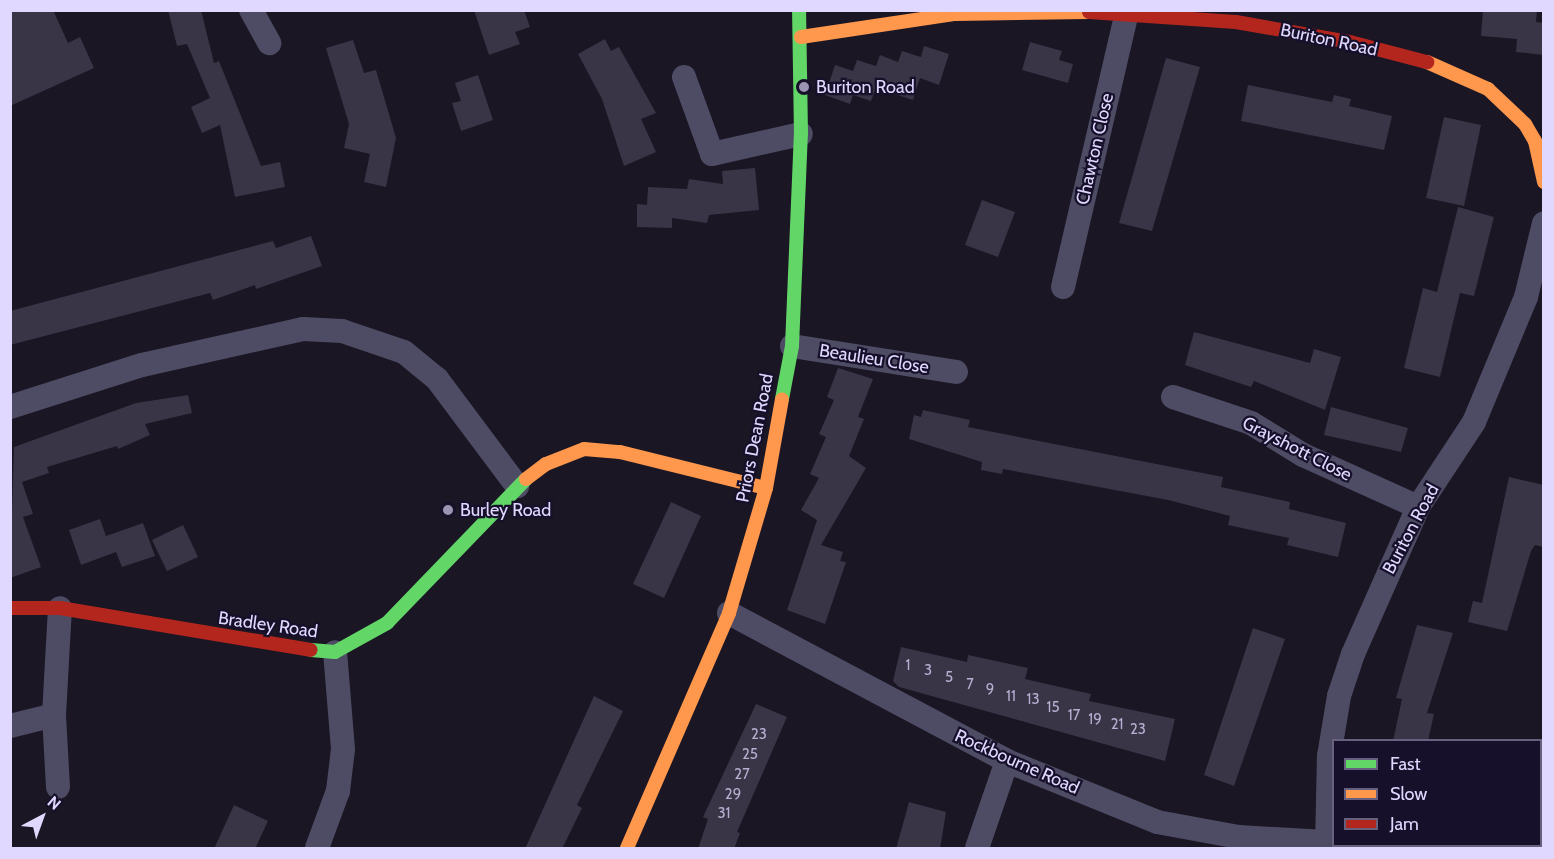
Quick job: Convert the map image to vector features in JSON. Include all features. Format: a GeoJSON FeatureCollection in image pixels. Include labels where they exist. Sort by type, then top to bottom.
{"type":"FeatureCollection","features":[{"type":"Feature","properties":{"kind":"street","name":"Priors Dean Road"},"geometry":{"type":"LineString","coordinates":[[627,849],[729,613],[766,488],[792,346],[801,134],[799,10]]}},
{"type":"Feature","properties":{"kind":"street","name":"Buriton Road"},"geometry":{"type":"LineString","coordinates":[[801,37],[955,14],[1127,12],[1248,24],[1350,42],[1441,66],[1488,89],[1525,124],[1535,141],[1544,182]]}},
{"type":"Feature","properties":{"kind":"street","name":"Chawton Close"},"geometry":{"type":"LineString","coordinates":[[1062,287],[1127,12]]}},
{"type":"Feature","properties":{"kind":"street"},"geometry":{"type":"LineString","coordinates":[[247,21],[269,42]]}},
{"type":"Feature","properties":{"kind":"street"},"geometry":{"type":"LineString","coordinates":[[684,77],[712,154],[801,134]]}},
{"type":"Feature","properties":{"kind":"street","name":"Buriton Road"},"geometry":{"type":"LineString","coordinates":[[1327,845],[1329,756],[1339,696],[1373,602],[1418,507],[1474,422],[1526,297],[1544,223]]}},
{"type":"Feature","properties":{"kind":"street"},"geometry":{"type":"LineString","coordinates":[[10,407],[142,365],[303,329],[342,331],[404,352],[437,379],[517,486]]}},
{"type":"Feature","properties":{"kind":"street","name":"Beaulieu Close"},"geometry":{"type":"LineString","coordinates":[[792,346],[956,372]]}},
{"type":"Feature","properties":{"kind":"street","name":"Grayshott Close"},"geometry":{"type":"LineString","coordinates":[[1173,397],[1251,423],[1303,455],[1418,507]]}},
{"type":"Feature","properties":{"kind":"street","name":"Bradley Road"},"geometry":{"type":"LineString","coordinates":[[10,608],[60,608],[282,647],[335,652],[387,623],[517,486],[546,464],[584,449],[620,452],[766,488]]}},
{"type":"Feature","properties":{"kind":"street"},"geometry":{"type":"LineString","coordinates":[[58,788],[54,715],[60,608]]}},
{"type":"Feature","properties":{"kind":"street","name":"Rockbourne Road"},"geometry":{"type":"LineString","coordinates":[[729,613],[1007,760],[1157,822],[1239,837],[1327,845]]}},
{"type":"Feature","properties":{"kind":"street"},"geometry":{"type":"LineString","coordinates":[[317,849],[338,791],[344,749],[335,652]]}},
{"type":"Feature","properties":{"kind":"street"},"geometry":{"type":"LineString","coordinates":[[10,726],[54,715]]}},
{"type":"Feature","properties":{"kind":"street"},"geometry":{"type":"LineString","coordinates":[[977,849],[1007,760]]}},
{"type":"Feature","properties":{"kind":"building"},"geometry":{"type":"Polygon","coordinates":[[[10,10],[53,10],[68,43],[80,37],[94,68],[10,106],[10,10]]]}},
{"type":"Feature","properties":{"kind":"building"},"geometry":{"type":"Polygon","coordinates":[[[168,10],[201,10],[214,63],[219,61],[261,166],[280,162],[285,187],[235,197],[220,125],[202,133],[191,107],[210,98],[187,44],[177,46],[168,10]]]}},
{"type":"Feature","properties":{"kind":"building"},"geometry":{"type":"Polygon","coordinates":[[[474,10],[524,10],[530,27],[515,32],[520,44],[489,55],[474,10]]]}},
{"type":"Feature","properties":{"kind":"building"},"geometry":{"type":"Polygon","coordinates":[[[1483,10],[1537,10],[1536,22],[1544,23],[1544,55],[1516,52],[1517,39],[1481,36],[1483,10]]]}},
{"type":"Feature","properties":{"kind":"building"},"geometry":{"type":"Polygon","coordinates":[[[605,39],[611,51],[619,47],[656,113],[641,119],[656,152],[624,166],[602,99],[578,54],[605,39]]]}},
{"type":"Feature","properties":{"kind":"building"},"geometry":{"type":"Polygon","coordinates":[[[353,40],[364,73],[376,70],[396,138],[386,187],[364,182],[370,154],[344,148],[349,124],[326,48],[353,40]]]}},
{"type":"Feature","properties":{"kind":"building"},"geometry":{"type":"Polygon","coordinates":[[[1030,42],[1062,51],[1059,60],[1073,64],[1068,83],[1022,70],[1030,42]]]}},
{"type":"Feature","properties":{"kind":"building"},"geometry":{"type":"Polygon","coordinates":[[[924,46],[949,54],[939,85],[920,78],[913,100],[876,88],[871,101],[853,95],[850,104],[825,95],[835,65],[853,71],[857,60],[876,66],[880,55],[898,62],[902,51],[921,57],[924,46]]]}},
{"type":"Feature","properties":{"kind":"building"},"geometry":{"type":"Polygon","coordinates":[[[1166,58],[1200,67],[1152,231],[1119,223],[1166,58]]]}},
{"type":"Feature","properties":{"kind":"building"},"geometry":{"type":"Polygon","coordinates":[[[478,75],[493,120],[461,131],[452,103],[461,101],[455,83],[478,75]]]}},
{"type":"Feature","properties":{"kind":"building"},"geometry":{"type":"Polygon","coordinates":[[[1248,85],[1332,102],[1334,95],[1351,99],[1349,106],[1392,116],[1384,150],[1241,121],[1248,85]]]}},
{"type":"Feature","properties":{"kind":"building"},"geometry":{"type":"Polygon","coordinates":[[[1444,117],[1481,125],[1464,206],[1426,198],[1444,117]]]}},
{"type":"Feature","properties":{"kind":"building"},"geometry":{"type":"Polygon","coordinates":[[[755,168],[759,210],[709,215],[707,223],[672,218],[672,228],[637,227],[637,204],[647,205],[648,187],[687,189],[689,179],[723,184],[722,171],[755,168]]]}},
{"type":"Feature","properties":{"kind":"building"},"geometry":{"type":"Polygon","coordinates":[[[982,200],[1015,212],[998,257],[965,245],[982,200]]]}},
{"type":"Feature","properties":{"kind":"building"},"geometry":{"type":"Polygon","coordinates":[[[1458,207],[1494,217],[1474,296],[1460,293],[1440,377],[1404,368],[1423,288],[1437,292],[1458,207]]]}},
{"type":"Feature","properties":{"kind":"building"},"geometry":{"type":"Polygon","coordinates":[[[311,236],[322,266],[256,289],[255,285],[213,300],[210,293],[10,345],[10,311],[273,241],[276,248],[311,236]]]}},
{"type":"Feature","properties":{"kind":"building"},"geometry":{"type":"Polygon","coordinates":[[[1194,332],[1310,363],[1314,349],[1341,357],[1325,410],[1254,381],[1251,387],[1185,365],[1194,332]]]}},
{"type":"Feature","properties":{"kind":"building"},"geometry":{"type":"Polygon","coordinates":[[[838,368],[873,379],[858,417],[864,419],[849,456],[866,468],[821,545],[843,552],[840,561],[846,562],[825,624],[787,610],[817,520],[801,510],[819,478],[810,474],[826,437],[819,434],[834,400],[827,397],[838,368]]]}},
{"type":"Feature","properties":{"kind":"building"},"geometry":{"type":"Polygon","coordinates":[[[188,395],[192,413],[145,424],[150,435],[118,449],[117,446],[47,467],[49,473],[22,482],[33,514],[23,517],[41,567],[10,578],[14,447],[136,403],[188,395]]]}},
{"type":"Feature","properties":{"kind":"building"},"geometry":{"type":"Polygon","coordinates":[[[1331,407],[1408,428],[1401,452],[1324,435],[1331,407]]]}},
{"type":"Feature","properties":{"kind":"building"},"geometry":{"type":"Polygon","coordinates":[[[923,410],[970,420],[968,427],[1223,477],[1221,487],[1290,502],[1289,509],[1346,523],[1338,557],[1287,545],[1289,538],[1228,525],[1230,516],[1168,500],[1003,469],[1002,474],[981,470],[982,462],[909,439],[914,415],[921,417],[923,410]]]}},
{"type":"Feature","properties":{"kind":"building"},"geometry":{"type":"Polygon","coordinates":[[[1509,477],[1544,485],[1544,547],[1535,545],[1531,551],[1507,631],[1468,622],[1473,601],[1482,603],[1509,477]]]}},
{"type":"Feature","properties":{"kind":"building"},"geometry":{"type":"Polygon","coordinates":[[[671,502],[701,516],[664,598],[633,584],[671,502]]]}},
{"type":"Feature","properties":{"kind":"building"},"geometry":{"type":"Polygon","coordinates":[[[100,519],[106,536],[143,523],[155,556],[122,567],[116,552],[81,565],[69,530],[100,519]]]}},
{"type":"Feature","properties":{"kind":"building"},"geometry":{"type":"Polygon","coordinates":[[[183,525],[198,557],[167,571],[152,540],[183,525]]]}},
{"type":"Feature","properties":{"kind":"building"},"geometry":{"type":"Polygon","coordinates":[[[1417,625],[1453,633],[1427,713],[1434,714],[1428,739],[1393,739],[1402,699],[1396,698],[1417,625]]]}},
{"type":"Feature","properties":{"kind":"building"},"geometry":{"type":"Polygon","coordinates":[[[1253,628],[1285,639],[1234,786],[1204,775],[1253,628]]]}},
{"type":"Feature","properties":{"kind":"building"},"geometry":{"type":"Polygon","coordinates":[[[901,647],[967,662],[968,655],[1028,668],[1025,679],[1091,694],[1089,701],[1175,719],[1165,761],[899,687],[893,681],[901,647]]]}},
{"type":"Feature","properties":{"kind":"building"},"geometry":{"type":"Polygon","coordinates":[[[594,696],[623,711],[577,805],[582,808],[562,849],[525,849],[594,696]]]}},
{"type":"Feature","properties":{"kind":"building"},"geometry":{"type":"Polygon","coordinates":[[[756,704],[787,717],[737,832],[740,833],[734,849],[698,849],[708,819],[703,817],[756,704]]]}},
{"type":"Feature","properties":{"kind":"building"},"geometry":{"type":"Polygon","coordinates":[[[909,802],[946,812],[940,849],[896,849],[909,802]]]}},
{"type":"Feature","properties":{"kind":"building"},"geometry":{"type":"Polygon","coordinates":[[[234,805],[268,821],[255,849],[214,849],[234,805]]]}},
{"type":"Feature","properties":{"kind":"traffic: fast"},"geometry":{"type":"LineString","coordinates":[[782,399],[792,346],[801,134],[799,10]]}},
{"type":"Feature","properties":{"kind":"traffic: fast"},"geometry":{"type":"LineString","coordinates":[[311,650],[335,652],[387,623],[526,479]]}},
{"type":"Feature","properties":{"kind":"traffic: slow"},"geometry":{"type":"LineString","coordinates":[[801,37],[955,14],[1089,12]]}},
{"type":"Feature","properties":{"kind":"traffic: slow"},"geometry":{"type":"LineString","coordinates":[[1427,62],[1488,89],[1525,124],[1535,141],[1544,182]]}},
{"type":"Feature","properties":{"kind":"traffic: slow"},"geometry":{"type":"LineString","coordinates":[[627,848],[729,613],[766,488],[782,399]]}},
{"type":"Feature","properties":{"kind":"traffic: slow"},"geometry":{"type":"LineString","coordinates":[[526,479],[546,464],[584,449],[620,452],[766,488]]}},
{"type":"Feature","properties":{"kind":"traffic: jam"},"geometry":{"type":"LineString","coordinates":[[1089,12],[1236,22],[1350,42],[1427,62]]}},
{"type":"Feature","properties":{"kind":"traffic: jam"},"geometry":{"type":"LineString","coordinates":[[10,608],[60,608],[311,650]]}},
{"type":"Feature","properties":{"kind":"place","name":"Buriton Road"},"geometry":{"type":"Point","coordinates":[804,87]}},
{"type":"Feature","properties":{"kind":"place","name":"Burley Road"},"geometry":{"type":"Point","coordinates":[448,510]}}]}
